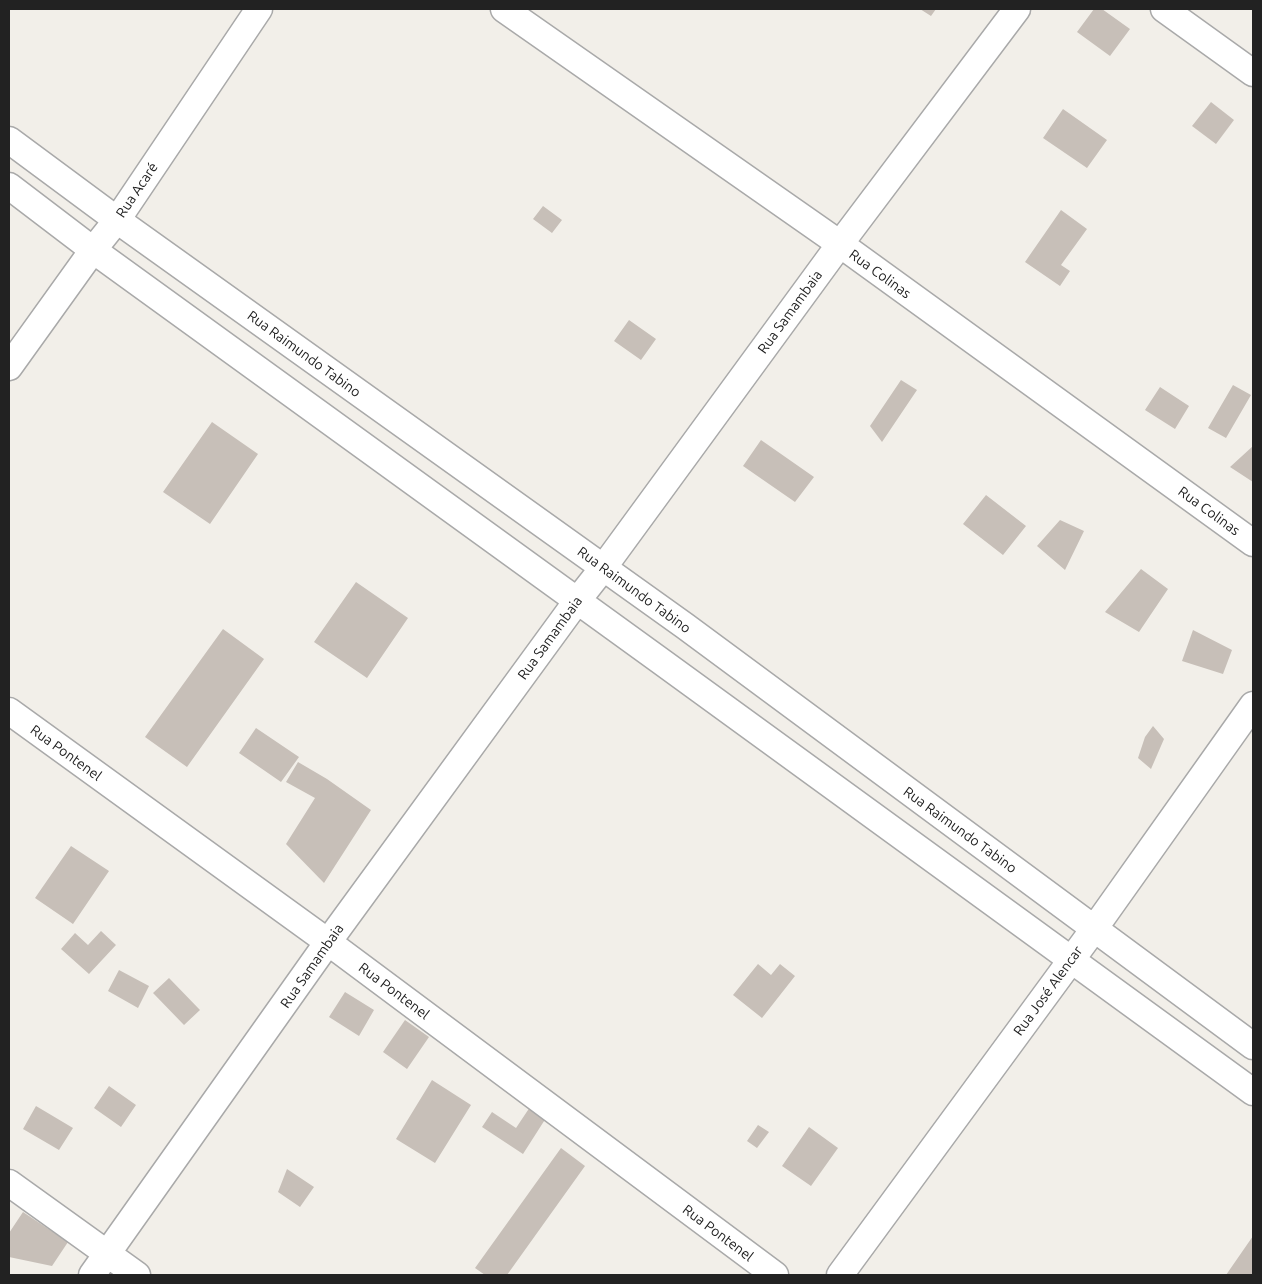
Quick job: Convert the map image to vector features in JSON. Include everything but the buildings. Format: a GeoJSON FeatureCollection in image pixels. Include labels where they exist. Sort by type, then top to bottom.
{"type":"FeatureCollection","features":[{"type":"Feature","properties":{"kind":"street","name":"Rua Colinas"},"geometry":{"type":"LineString","coordinates":[[504,9],[840,244],[1253,543]]}},
{"type":"Feature","properties":{"kind":"street","name":"Rua Samambaia"},"geometry":{"type":"LineString","coordinates":[[92,1275],[328,942],[577,601],[840,244],[1017,9]]}},
{"type":"Feature","properties":{"kind":"street"},"geometry":{"type":"LineString","coordinates":[[1164,9],[1253,73]]}},
{"type":"Feature","properties":{"kind":"street","name":"Rua Acaré"},"geometry":{"type":"LineString","coordinates":[[9,367],[93,250],[117,220],[248,13]]}},
{"type":"Feature","properties":{"kind":"street","name":"Rua Raimundo Tabino"},"geometry":{"type":"LineString","coordinates":[[9,140],[117,220],[685,626],[1253,1046]]}},
{"type":"Feature","properties":{"kind":"street"},"geometry":{"type":"LineString","coordinates":[[9,186],[93,250],[1253,1092]]}},
{"type":"Feature","properties":{"kind":"street"},"geometry":{"type":"LineString","coordinates":[[662,662],[685,626]]}},
{"type":"Feature","properties":{"kind":"street","name":"Rua José Alencar"},"geometry":{"type":"LineString","coordinates":[[840,1275],[1094,929],[1253,705]]}},
{"type":"Feature","properties":{"kind":"street","name":"Rua Pontenel"},"geometry":{"type":"LineString","coordinates":[[9,711],[328,942],[775,1275]]}},
{"type":"Feature","properties":{"kind":"street"},"geometry":{"type":"LineString","coordinates":[[9,1183],[137,1275]]}}]}
